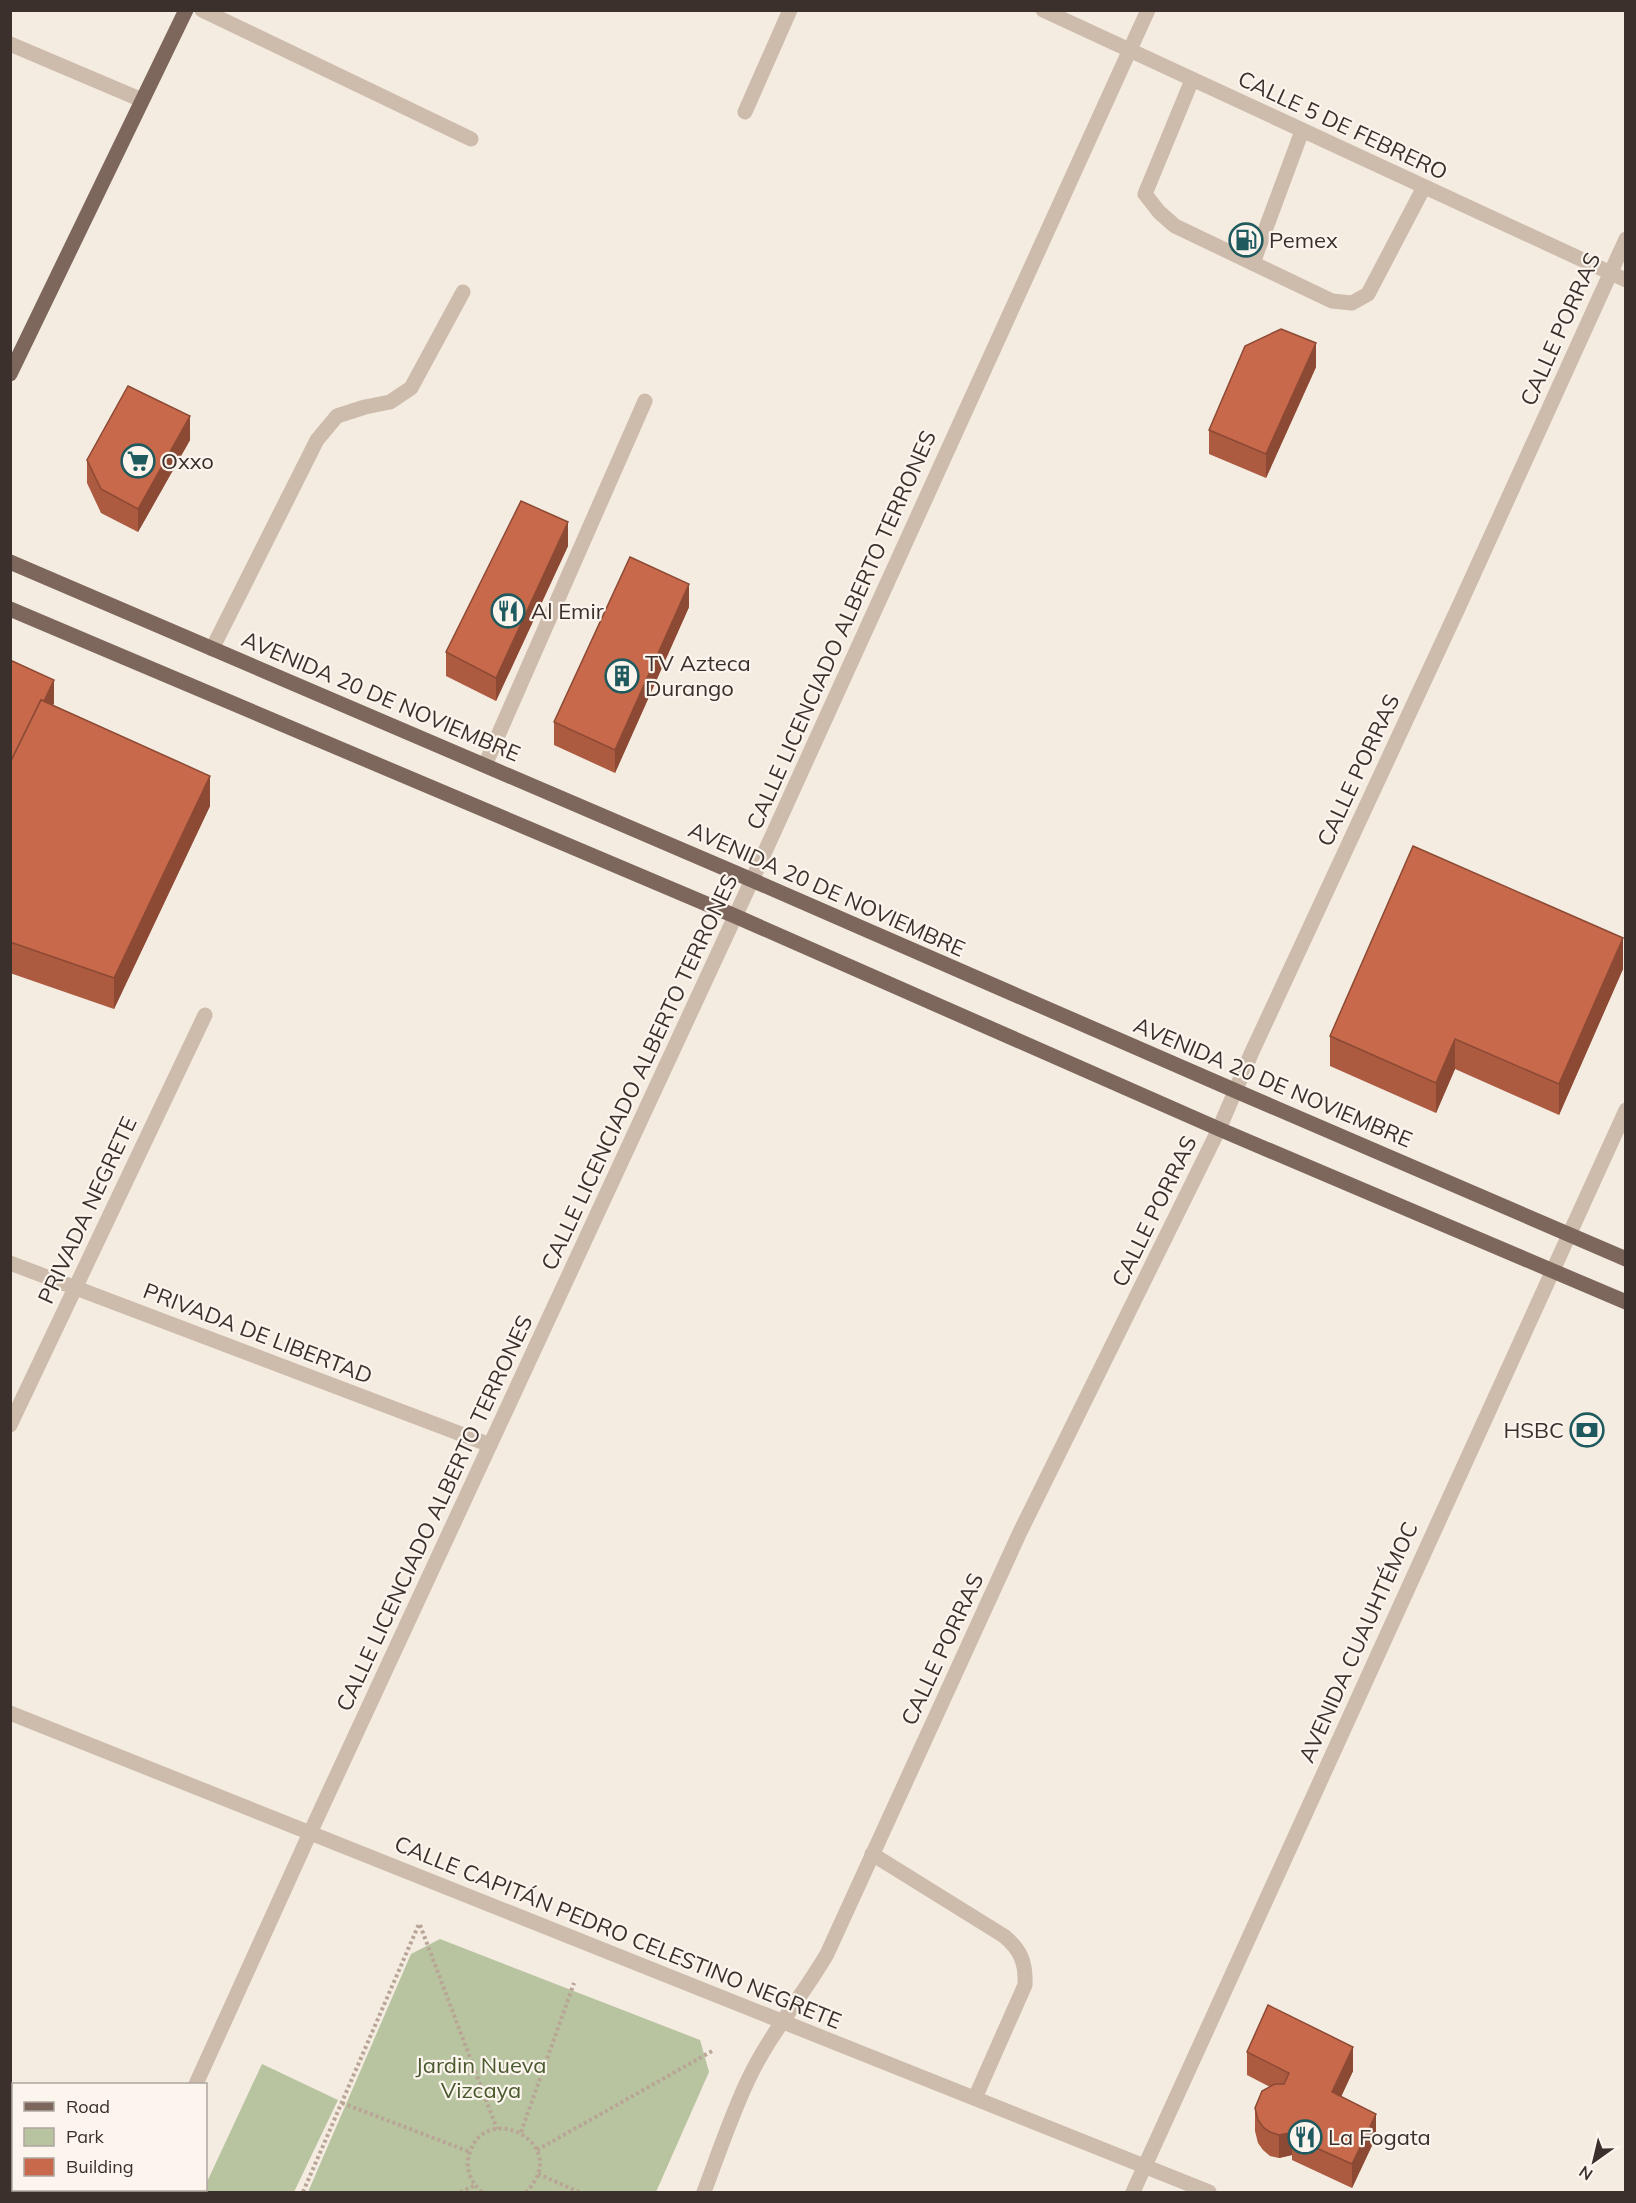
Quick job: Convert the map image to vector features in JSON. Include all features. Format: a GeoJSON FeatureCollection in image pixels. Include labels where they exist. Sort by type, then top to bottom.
{"type":"FeatureCollection","features":[{"type":"Feature","properties":{"kind":"main road"},"geometry":{"type":"LineString","coordinates":[[10,374],[186,10]]}},
{"type":"Feature","properties":{"kind":"main road","name":"AVENIDA 20 DE NOVIEMBRE"},"geometry":{"type":"LineString","coordinates":[[10,562],[1626,1258]]}},
{"type":"Feature","properties":{"kind":"main road"},"geometry":{"type":"LineString","coordinates":[[10,609],[735,916],[1219,1129],[1626,1302]]}},
{"type":"Feature","properties":{"kind":"street"},"geometry":{"type":"LineString","coordinates":[[202,10],[471,139]]}},
{"type":"Feature","properties":{"kind":"street"},"geometry":{"type":"LineString","coordinates":[[745,112],[790,10]]}},
{"type":"Feature","properties":{"kind":"street","name":"CALLE 5 DE FEBRERO"},"geometry":{"type":"LineString","coordinates":[[1042,10],[1626,279]]}},
{"type":"Feature","properties":{"kind":"street","name":"CALLE LICENCIADO ALBERTO TERRONES"},"geometry":{"type":"LineString","coordinates":[[197,2083],[310,1833],[752,880],[1148,10]]}},
{"type":"Feature","properties":{"kind":"street"},"geometry":{"type":"LineString","coordinates":[[10,44],[142,100]]}},
{"type":"Feature","properties":{"kind":"street"},"geometry":{"type":"LineString","coordinates":[[1192,80],[1145,194],[1159,212],[1175,226],[1332,300],[1352,303],[1368,294],[1424,187]]}},
{"type":"Feature","properties":{"kind":"street"},"geometry":{"type":"LineString","coordinates":[[1253,263],[1302,131]]}},
{"type":"Feature","properties":{"kind":"street","name":"CALLE PORRAS"},"geometry":{"type":"LineString","coordinates":[[704,2193],[748,2080],[782,2021],[812,1981],[827,1954],[1020,1532],[1219,1129],[1251,1054],[1465,594],[1626,238]]}},
{"type":"Feature","properties":{"kind":"street"},"geometry":{"type":"LineString","coordinates":[[212,649],[317,440],[337,416],[390,402],[411,388],[463,292]]}},
{"type":"Feature","properties":{"kind":"street"},"geometry":{"type":"LineString","coordinates":[[485,765],[645,401]]}},
{"type":"Feature","properties":{"kind":"street","name":"PRIVADA NEGRETE"},"geometry":{"type":"LineString","coordinates":[[10,1425],[205,1015]]}},
{"type":"Feature","properties":{"kind":"street","name":"AVENIDA CUAUHTÉMOC"},"geometry":{"type":"LineString","coordinates":[[1133,2193],[1626,1110]]}},
{"type":"Feature","properties":{"kind":"street","name":"PRIVADA DE LIBERTAD"},"geometry":{"type":"LineString","coordinates":[[10,1263],[490,1444]]}},
{"type":"Feature","properties":{"kind":"street","name":"CALLE CAPITÁN PEDRO CELESTINO NEGRETE"},"geometry":{"type":"LineString","coordinates":[[10,1713],[1209,2193]]}},
{"type":"Feature","properties":{"kind":"street"},"geometry":{"type":"LineString","coordinates":[[873,1854],[1004,1936],[1021,1954],[1026,1971],[1025,1986],[975,2098]]}},
{"type":"Feature","properties":{"kind":"path"},"geometry":{"type":"LineString","coordinates":[[303,2193],[419,1924],[497,2129]]}},
{"type":"Feature","properties":{"kind":"path"},"geometry":{"type":"LineString","coordinates":[[521,2132],[574,1983]]}},
{"type":"Feature","properties":{"kind":"path"},"geometry":{"type":"LineString","coordinates":[[537,2150],[714,2050]]}},
{"type":"Feature","properties":{"kind":"path"},"geometry":{"type":"LineString","coordinates":[[342,2103],[470,2152]]}},
{"type":"Feature","properties":{"kind":"path"},"geometry":{"type":"LineString","coordinates":[[482,2193],[474,2186],[467,2164],[470,2152],[476,2141],[485,2133],[497,2129],[509,2129],[521,2132],[537,2150],[540,2162],[538,2174],[526,2193]]}},
{"type":"Feature","properties":{"kind":"path"},"geometry":{"type":"LineString","coordinates":[[538,2174],[579,2193]]}},
{"type":"Feature","properties":{"kind":"path"},"geometry":{"type":"LineString","coordinates":[[460,2193],[474,2186]]}},
{"type":"Feature","properties":{"kind":"green space","name":"Jardin Nueva Vizcaya"},"geometry":{"type":"Polygon","coordinates":[[[440,1939],[700,2040],[709,2072],[656,2192],[308,2192],[411,1954],[440,1939]]]}},
{"type":"Feature","properties":{"kind":"green space"},"geometry":{"type":"Polygon","coordinates":[[[262,2064],[338,2100],[294,2192],[201,2192],[207,2191],[207,2182],[262,2064]]]}},
{"type":"Feature","properties":{"kind":"building"},"geometry":{"type":"Polygon","coordinates":[[[1281,329],[1316,343],[1266,454],[1209,430],[1245,346],[1281,329]]]}},
{"type":"Feature","properties":{"kind":"building","name":"Oxxo"},"geometry":{"type":"Polygon","coordinates":[[[128,386],[190,416],[138,509],[101,489],[87,460],[128,386]]]}},
{"type":"Feature","properties":{"kind":"building","name":"Al Emir"},"geometry":{"type":"Polygon","coordinates":[[[521,501],[568,522],[496,678],[446,652],[521,501]]]}},
{"type":"Feature","properties":{"kind":"building","name":"TV Azteca Durango"},"geometry":{"type":"Polygon","coordinates":[[[630,557],[689,584],[615,750],[554,722],[630,557]]]}},
{"type":"Feature","properties":{"kind":"building"},"geometry":{"type":"Polygon","coordinates":[[[10,660],[54,680],[44,701],[41,700],[10,763],[10,660]]]}},
{"type":"Feature","properties":{"kind":"building"},"geometry":{"type":"Polygon","coordinates":[[[41,700],[210,776],[114,978],[10,942],[10,763],[41,700]]]}},
{"type":"Feature","properties":{"kind":"building"},"geometry":{"type":"Polygon","coordinates":[[[1413,846],[1623,938],[1559,1084],[1455,1039],[1436,1083],[1330,1036],[1413,846]]]}},
{"type":"Feature","properties":{"kind":"building"},"geometry":{"type":"Polygon","coordinates":[[[1268,2005],[1353,2047],[1332,2092],[1376,2114],[1352,2164],[1292,2137],[1294,2132],[1279,2135],[1270,2132],[1258,2120],[1255,2108],[1262,2091],[1275,2084],[1284,2084],[1289,2073],[1247,2052],[1268,2005]]]}},
{"type":"Feature","properties":{"kind":"place","name":"Pemex"},"geometry":{"type":"Point","coordinates":[1246,240]}},
{"type":"Feature","properties":{"kind":"place","name":"Oxxo"},"geometry":{"type":"Point","coordinates":[138,461]}},
{"type":"Feature","properties":{"kind":"place","name":"Al Emir"},"geometry":{"type":"Point","coordinates":[508,611]}},
{"type":"Feature","properties":{"kind":"place","name":"TV Azteca Durango"},"geometry":{"type":"Point","coordinates":[622,676]}},
{"type":"Feature","properties":{"kind":"place","name":"HSBC"},"geometry":{"type":"Point","coordinates":[1587,1430]}},
{"type":"Feature","properties":{"kind":"place","name":"La Fogata"},"geometry":{"type":"Point","coordinates":[1305,2137]}}]}
